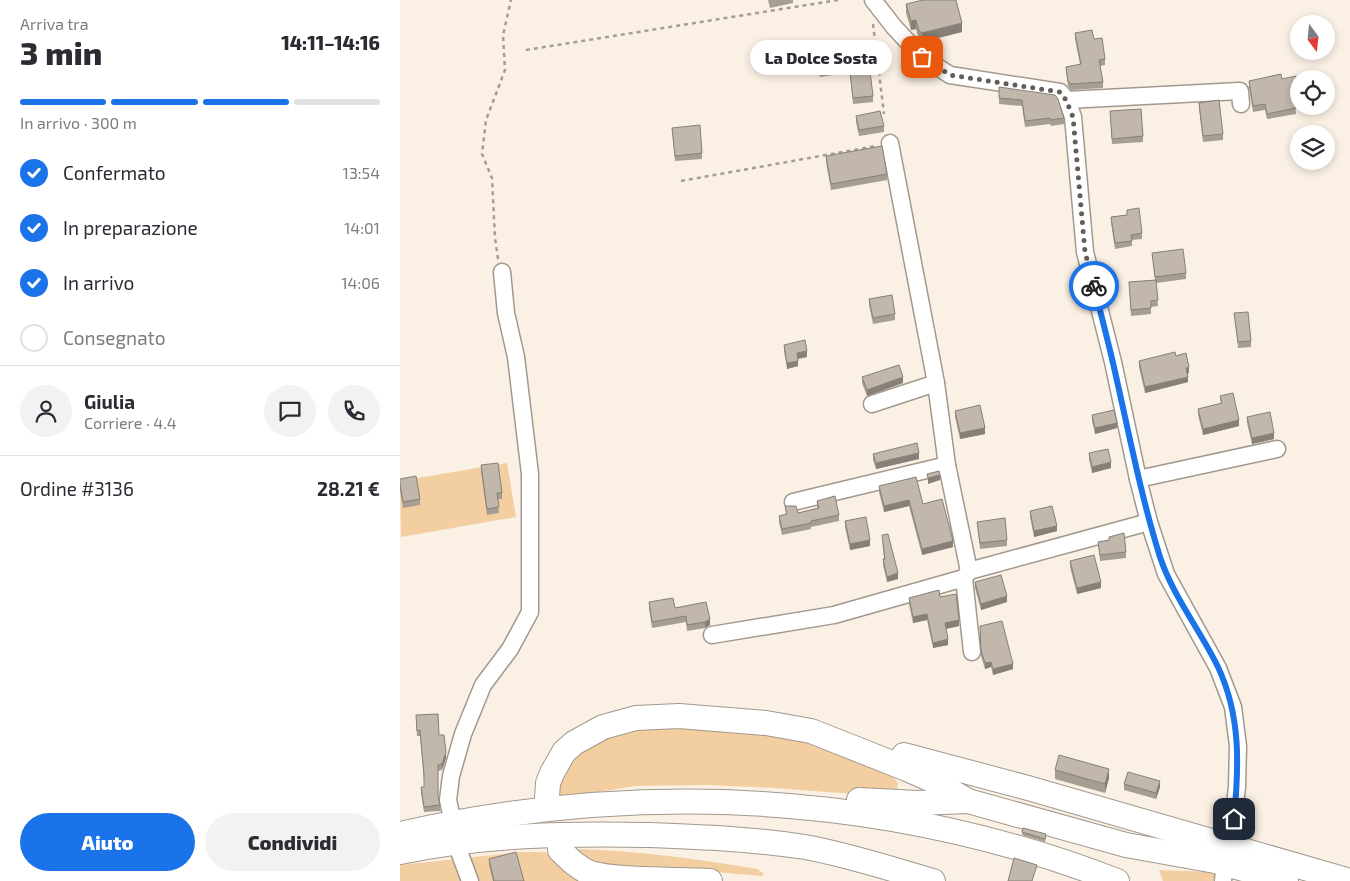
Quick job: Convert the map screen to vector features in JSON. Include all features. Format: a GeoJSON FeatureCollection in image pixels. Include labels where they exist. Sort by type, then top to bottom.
{"type":"FeatureCollection","features":[{"type":"Feature","properties":{"kind":"highway"},"geometry":{"type":"LineString","coordinates":[[547,797],[548,783],[564,752],[587,734],[603,727],[619,722],[655,717],[702,717],[766,723],[811,731],[1028,788],[1350,881]]}},
{"type":"Feature","properties":{"kind":"highway"},"geometry":{"type":"LineString","coordinates":[[811,731],[907,768],[968,801],[1126,845],[1215,861],[1286,881]]}},
{"type":"Feature","properties":{"kind":"highway"},"geometry":{"type":"LineString","coordinates":[[614,803],[661,794],[713,791],[901,803],[968,801]]}},
{"type":"Feature","properties":{"kind":"highway"},"geometry":{"type":"LineString","coordinates":[[400,834],[509,813],[575,805],[674,801],[790,806],[861,814],[980,837],[1118,881]]}},
{"type":"Feature","properties":{"kind":"highway"},"geometry":{"type":"LineString","coordinates":[[400,852],[464,841],[546,834],[734,839],[774,843],[839,854],[933,881]]}},
{"type":"Feature","properties":{"kind":"highway"},"geometry":{"type":"LineString","coordinates":[[560,850],[580,868],[601,877],[630,880],[710,881]]}},
{"type":"Feature","properties":{"kind":"street"},"geometry":{"type":"LineString","coordinates":[[873,0],[922,57],[950,75],[1060,92],[1066,100],[1073,117],[1085,252],[1113,362],[1149,522],[1166,574],[1218,668],[1233,707],[1238,746],[1237,787],[1231,838]]}},
{"type":"Feature","properties":{"kind":"street"},"geometry":{"type":"LineString","coordinates":[[1066,100],[1240,91],[1241,104]]}},
{"type":"Feature","properties":{"kind":"street"},"geometry":{"type":"LineString","coordinates":[[890,143],[936,383],[947,465],[966,574],[972,652]]}},
{"type":"Feature","properties":{"kind":"street"},"geometry":{"type":"LineString","coordinates":[[451,814],[448,800],[451,776],[463,734],[482,685],[510,649],[530,612],[530,474],[516,357],[506,312],[502,272]]}},
{"type":"Feature","properties":{"kind":"street"},"geometry":{"type":"LineString","coordinates":[[872,404],[936,383]]}},
{"type":"Feature","properties":{"kind":"street"},"geometry":{"type":"LineString","coordinates":[[1138,479],[1276,450]]}},
{"type":"Feature","properties":{"kind":"street"},"geometry":{"type":"LineString","coordinates":[[793,502],[947,465]]}},
{"type":"Feature","properties":{"kind":"street"},"geometry":{"type":"LineString","coordinates":[[712,635],[834,615],[966,574],[1149,522]]}},
{"type":"Feature","properties":{"kind":"street"},"geometry":{"type":"LineString","coordinates":[[460,854],[470,881]]}},
{"type":"Feature","properties":{"kind":"path"},"geometry":{"type":"LineString","coordinates":[[502,272],[495,238],[492,178],[482,154],[486,120],[505,70],[503,35],[512,0]]}},
{"type":"Feature","properties":{"kind":"path"},"geometry":{"type":"LineString","coordinates":[[526,50],[838,0]]}},
{"type":"Feature","properties":{"kind":"path"},"geometry":{"type":"LineString","coordinates":[[872,19],[884,114]]}},
{"type":"Feature","properties":{"kind":"path"},"geometry":{"type":"LineString","coordinates":[[681,181],[890,143]]}},
{"type":"Feature","properties":{"kind":"shaded area"},"geometry":{"type":"Polygon","coordinates":[[[507,463],[516,517],[401,537],[400,481],[507,463]]]}},
{"type":"Feature","properties":{"kind":"shaded area"},"geometry":{"type":"Polygon","coordinates":[[[678,727],[736,731],[801,739],[892,775],[898,783],[897,792],[880,796],[706,785],[635,786],[561,798],[555,795],[557,781],[579,750],[602,737],[638,729],[678,727]]]}},
{"type":"Feature","properties":{"kind":"shaded area"},"geometry":{"type":"Polygon","coordinates":[[[574,849],[643,853],[757,869],[764,874],[762,876],[692,870],[631,872],[593,864],[574,849]]]}},
{"type":"Feature","properties":{"kind":"shaded area"},"geometry":{"type":"Polygon","coordinates":[[[521,852],[545,852],[565,871],[580,881],[400,881],[400,865],[521,852]]]}},
{"type":"Feature","properties":{"kind":"shaded area"},"geometry":{"type":"Polygon","coordinates":[[[1159,870],[1215,872],[1213,881],[1163,881],[1159,870]]]}},
{"type":"Feature","properties":{"kind":"building"},"geometry":{"type":"Polygon","coordinates":[[[923,0],[956,0],[962,23],[922,33],[919,31],[916,20],[911,21],[906,4],[923,0]]]}},
{"type":"Feature","properties":{"kind":"building"},"geometry":{"type":"Polygon","coordinates":[[[1092,30],[1094,39],[1102,38],[1105,59],[1099,60],[1103,82],[1071,84],[1068,81],[1066,67],[1081,64],[1075,33],[1092,30]]]}},
{"type":"Feature","properties":{"kind":"building"},"geometry":{"type":"Polygon","coordinates":[[[841,43],[845,67],[820,71],[816,47],[841,43]]]}},
{"type":"Feature","properties":{"kind":"building"},"geometry":{"type":"Polygon","coordinates":[[[870,71],[873,96],[853,98],[850,73],[870,71]]]}},
{"type":"Feature","properties":{"kind":"building"},"geometry":{"type":"Polygon","coordinates":[[[1281,74],[1282,79],[1290,77],[1290,109],[1267,114],[1265,104],[1253,106],[1249,81],[1281,74]]]}},
{"type":"Feature","properties":{"kind":"building"},"geometry":{"type":"Polygon","coordinates":[[[999,87],[1055,95],[1064,118],[1025,121],[1022,100],[999,98],[999,87]]]}},
{"type":"Feature","properties":{"kind":"building"},"geometry":{"type":"Polygon","coordinates":[[[1219,100],[1223,134],[1203,136],[1199,103],[1219,100]]]}},
{"type":"Feature","properties":{"kind":"building"},"geometry":{"type":"Polygon","coordinates":[[[1141,109],[1143,136],[1112,139],[1110,111],[1141,109]]]}},
{"type":"Feature","properties":{"kind":"building"},"geometry":{"type":"Polygon","coordinates":[[[880,111],[884,126],[859,130],[856,116],[880,111]]]}},
{"type":"Feature","properties":{"kind":"building"},"geometry":{"type":"Polygon","coordinates":[[[700,125],[702,153],[675,156],[672,128],[700,125]]]}},
{"type":"Feature","properties":{"kind":"building"},"geometry":{"type":"Polygon","coordinates":[[[882,146],[887,174],[831,184],[826,156],[882,146]]]}},
{"type":"Feature","properties":{"kind":"building"},"geometry":{"type":"Polygon","coordinates":[[[1139,208],[1142,233],[1131,235],[1132,241],[1115,243],[1111,217],[1127,215],[1127,210],[1139,208]]]}},
{"type":"Feature","properties":{"kind":"building"},"geometry":{"type":"Polygon","coordinates":[[[1183,249],[1186,273],[1155,277],[1152,253],[1183,249]]]}},
{"type":"Feature","properties":{"kind":"building"},"geometry":{"type":"Polygon","coordinates":[[[1156,280],[1158,300],[1151,301],[1151,308],[1131,310],[1129,282],[1156,280]]]}},
{"type":"Feature","properties":{"kind":"building"},"geometry":{"type":"Polygon","coordinates":[[[892,295],[895,314],[873,318],[869,299],[892,295]]]}},
{"type":"Feature","properties":{"kind":"building"},"geometry":{"type":"Polygon","coordinates":[[[1248,312],[1251,341],[1238,342],[1234,313],[1248,312]]]}},
{"type":"Feature","properties":{"kind":"building"},"geometry":{"type":"Polygon","coordinates":[[[805,340],[807,351],[797,353],[798,361],[787,363],[784,345],[805,340]]]}},
{"type":"Feature","properties":{"kind":"building"},"geometry":{"type":"Polygon","coordinates":[[[1175,352],[1176,356],[1186,353],[1189,367],[1186,368],[1188,377],[1145,387],[1139,361],[1175,352]]]}},
{"type":"Feature","properties":{"kind":"building"},"geometry":{"type":"Polygon","coordinates":[[[899,365],[903,377],[867,390],[862,377],[899,365]]]}},
{"type":"Feature","properties":{"kind":"building"},"geometry":{"type":"Polygon","coordinates":[[[1233,393],[1239,420],[1203,429],[1198,409],[1222,403],[1220,396],[1233,393]]]}},
{"type":"Feature","properties":{"kind":"building"},"geometry":{"type":"Polygon","coordinates":[[[980,405],[985,428],[960,433],[955,411],[980,405]]]}},
{"type":"Feature","properties":{"kind":"building"},"geometry":{"type":"Polygon","coordinates":[[[1114,410],[1117,423],[1095,428],[1092,415],[1114,410]]]}},
{"type":"Feature","properties":{"kind":"building"},"geometry":{"type":"Polygon","coordinates":[[[1270,412],[1274,433],[1252,438],[1247,417],[1270,412]]]}},
{"type":"Feature","properties":{"kind":"building"},"geometry":{"type":"Polygon","coordinates":[[[917,443],[919,453],[876,463],[873,454],[917,443]]]}},
{"type":"Feature","properties":{"kind":"building"},"geometry":{"type":"Polygon","coordinates":[[[1108,449],[1111,462],[1092,467],[1089,453],[1108,449]]]}},
{"type":"Feature","properties":{"kind":"building"},"geometry":{"type":"Polygon","coordinates":[[[498,463],[502,493],[497,493],[499,507],[487,509],[481,465],[498,463]]]}},
{"type":"Feature","properties":{"kind":"building"},"geometry":{"type":"Polygon","coordinates":[[[939,471],[940,475],[928,478],[927,474],[939,471]]]}},
{"type":"Feature","properties":{"kind":"building"},"geometry":{"type":"Polygon","coordinates":[[[416,476],[420,499],[403,502],[400,479],[416,476]]]}},
{"type":"Feature","properties":{"kind":"building"},"geometry":{"type":"Polygon","coordinates":[[[916,477],[923,504],[942,499],[953,541],[922,549],[909,500],[884,506],[879,486],[916,477]]]}},
{"type":"Feature","properties":{"kind":"building"},"geometry":{"type":"Polygon","coordinates":[[[835,496],[839,515],[782,529],[779,516],[787,514],[785,506],[796,506],[798,513],[819,508],[817,501],[835,496]]]}},
{"type":"Feature","properties":{"kind":"building"},"geometry":{"type":"Polygon","coordinates":[[[1052,506],[1057,526],[1034,531],[1030,511],[1052,506]]]}},
{"type":"Feature","properties":{"kind":"building"},"geometry":{"type":"Polygon","coordinates":[[[866,517],[870,540],[850,544],[845,521],[866,517]]]}},
{"type":"Feature","properties":{"kind":"building"},"geometry":{"type":"Polygon","coordinates":[[[1005,518],[1007,540],[980,543],[977,522],[1005,518]]]}},
{"type":"Feature","properties":{"kind":"building"},"geometry":{"type":"Polygon","coordinates":[[[1124,533],[1126,552],[1100,555],[1098,542],[1109,540],[1109,537],[1124,533]]]}},
{"type":"Feature","properties":{"kind":"building"},"geometry":{"type":"Polygon","coordinates":[[[888,534],[898,573],[887,577],[883,559],[885,559],[882,535],[888,534]]]}},
{"type":"Feature","properties":{"kind":"building"},"geometry":{"type":"Polygon","coordinates":[[[1094,555],[1101,582],[1077,588],[1070,561],[1094,555]]]}},
{"type":"Feature","properties":{"kind":"building"},"geometry":{"type":"Polygon","coordinates":[[[1001,575],[1007,596],[981,604],[975,582],[1001,575]]]}},
{"type":"Feature","properties":{"kind":"building"},"geometry":{"type":"Polygon","coordinates":[[[939,590],[940,597],[956,594],[959,620],[945,623],[948,639],[933,643],[927,614],[913,617],[909,598],[939,590]]]}},
{"type":"Feature","properties":{"kind":"building"},"geometry":{"type":"Polygon","coordinates":[[[673,598],[675,608],[706,602],[710,619],[705,622],[687,625],[686,616],[652,622],[649,602],[673,598]]]}},
{"type":"Feature","properties":{"kind":"building"},"geometry":{"type":"Polygon","coordinates":[[[1002,621],[1013,664],[993,669],[991,662],[985,663],[981,650],[980,626],[1002,621]]]}},
{"type":"Feature","properties":{"kind":"building"},"geometry":{"type":"Polygon","coordinates":[[[438,714],[439,735],[444,735],[446,752],[442,764],[438,765],[438,796],[440,805],[424,807],[421,787],[424,787],[424,775],[420,730],[417,731],[416,715],[438,714]]]}},
{"type":"Feature","properties":{"kind":"building"},"geometry":{"type":"Polygon","coordinates":[[[1059,755],[1109,769],[1105,784],[1055,770],[1059,755]]]}},
{"type":"Feature","properties":{"kind":"building"},"geometry":{"type":"Polygon","coordinates":[[[1128,772],[1160,781],[1156,793],[1124,784],[1128,772]]]}},
{"type":"Feature","properties":{"kind":"building"},"geometry":{"type":"Polygon","coordinates":[[[1023,828],[1046,834],[1045,839],[1022,832],[1023,828]]]}},
{"type":"Feature","properties":{"kind":"building"},"geometry":{"type":"Polygon","coordinates":[[[516,852],[524,881],[494,881],[489,859],[516,852]]]}},
{"type":"Feature","properties":{"kind":"building"},"geometry":{"type":"Polygon","coordinates":[[[1014,858],[1037,865],[1032,881],[1008,881],[1014,858]]]}},
{"type":"Feature","properties":{"kind":"way so far"},"geometry":{"type":"LineString","coordinates":[[922,57],[950,75],[1060,92],[1066,100],[1073,117],[1085,252],[1094,286]]}},
{"type":"Feature","properties":{"kind":"place","name":"La Dolce Sosta"},"geometry":{"type":"Point","coordinates":[922,57]}},
{"type":"Feature","properties":{"kind":"route"},"geometry":{"type":"LineString","coordinates":[[1094,286],[1113,362],[1138,479],[1149,522],[1166,574],[1218,668],[1233,707],[1238,746],[1234,819]]}}]}
